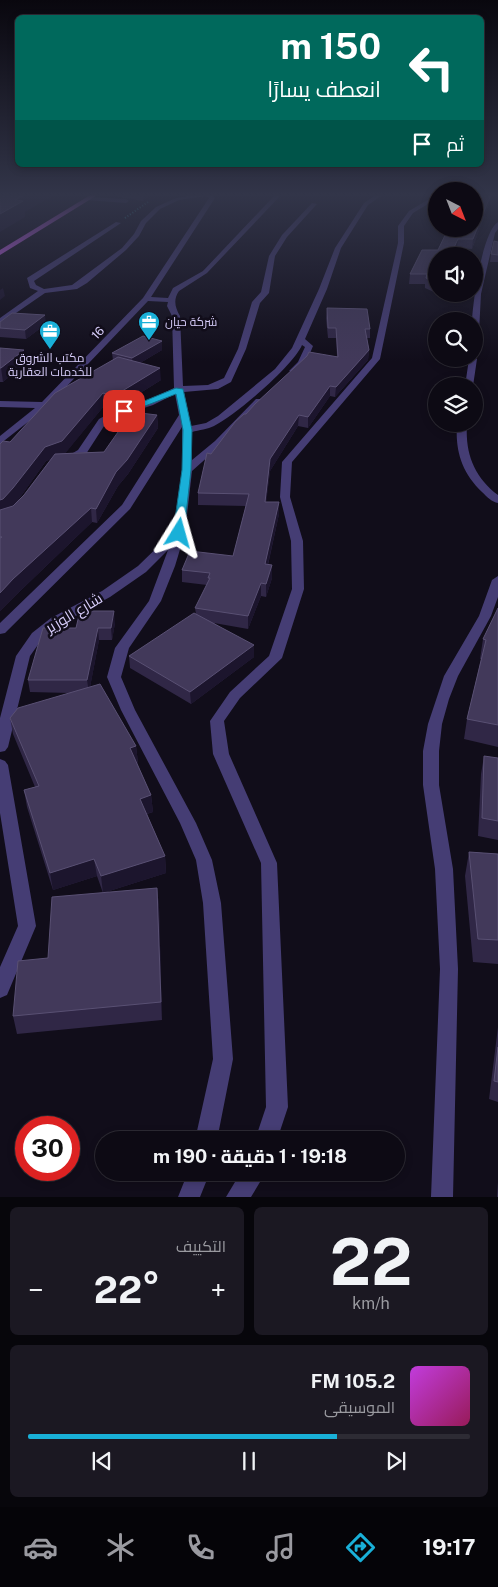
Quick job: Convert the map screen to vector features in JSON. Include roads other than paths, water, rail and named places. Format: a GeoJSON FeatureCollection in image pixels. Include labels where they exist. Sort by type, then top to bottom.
{"type":"FeatureCollection","features":[{"type":"Feature","properties":{"kind":"street"},"geometry":{"type":"LineString","coordinates":[[43,292],[33,286],[30,280],[77,250]]}},
{"type":"Feature","properties":{"kind":"street"},"geometry":{"type":"LineString","coordinates":[[0,322],[43,292],[74,287],[123,250]]}},
{"type":"Feature","properties":{"kind":"street","name":"16"},"geometry":{"type":"LineString","coordinates":[[0,441],[44,405],[146,299],[176,250]]}},
{"type":"Feature","properties":{"kind":"street"},"geometry":{"type":"LineString","coordinates":[[146,299],[175,291],[205,272],[226,250]]}},
{"type":"Feature","properties":{"kind":"street"},"geometry":{"type":"LineString","coordinates":[[52,464],[75,457],[82,452],[102,421],[112,416],[150,403],[179,389],[208,388],[218,386],[228,380],[242,349],[256,302],[265,293],[272,256],[276,250]]}},
{"type":"Feature","properties":{"kind":"street"},"geometry":{"type":"LineString","coordinates":[[185,424],[209,425],[278,371],[296,349],[323,289],[337,250]]}},
{"type":"Feature","properties":{"kind":"street"},"geometry":{"type":"LineString","coordinates":[[269,1131],[277,1108],[270,863],[221,754],[217,721],[235,695],[275,658],[298,589],[297,541],[285,497],[287,462],[376,359],[399,250]]}},
{"type":"Feature","properties":{"kind":"street"},"geometry":{"type":"LineString","coordinates":[[477,312],[478,294],[488,250]]}},
{"type":"Feature","properties":{"kind":"street"},"geometry":{"type":"LineString","coordinates":[[153,287],[162,287]]}},
{"type":"Feature","properties":{"kind":"street"},"geometry":{"type":"LineString","coordinates":[[175,291],[171,306],[176,316],[179,389],[185,424],[187,470],[179,533],[169,566],[155,601],[122,648],[114,677],[128,710],[188,823],[204,860],[212,904],[223,1059],[208,1131]]}},
{"type":"Feature","properties":{"kind":"street"},"geometry":{"type":"LineString","coordinates":[[281,382],[302,363],[309,346],[299,340]]}},
{"type":"Feature","properties":{"kind":"street"},"geometry":{"type":"LineString","coordinates":[[187,470],[267,394]]}},
{"type":"Feature","properties":{"kind":"street"},"geometry":{"type":"LineString","coordinates":[[0,404],[44,405]]}},
{"type":"Feature","properties":{"kind":"street"},"geometry":{"type":"LineString","coordinates":[[0,630],[126,507],[185,424]]}},
{"type":"Feature","properties":{"kind":"street"},"geometry":{"type":"LineString","coordinates":[[462,432],[461,447],[468,468],[481,487],[498,500]]}},
{"type":"Feature","properties":{"kind":"street","name":"شارع الوزير"},"geometry":{"type":"LineString","coordinates":[[0,747],[24,656],[37,636],[56,621],[106,594],[142,569],[179,533]]}},
{"type":"Feature","properties":{"kind":"street"},"geometry":{"type":"LineString","coordinates":[[442,1197],[448,952],[444,869],[431,786],[431,751],[435,724],[451,676],[486,616],[498,580]]}},
{"type":"Feature","properties":{"kind":"street"},"geometry":{"type":"LineString","coordinates":[[0,765],[27,926],[0,989]]}},
{"type":"Feature","properties":{"kind":"street"},"geometry":{"type":"LineString","coordinates":[[190,1197],[196,1181]]}},
{"type":"Feature","properties":{"kind":"street"},"geometry":{"type":"LineString","coordinates":[[238,1197],[248,1181]]}},
{"type":"Feature","properties":{"kind":"place","name":"شركة حيان"},"geometry":{"type":"Point","coordinates":[149,341]}},
{"type":"Feature","properties":{"kind":"place","name":"مكتب الشروق للخدمات العقارية"},"geometry":{"type":"Point","coordinates":[50,350]}}]}
